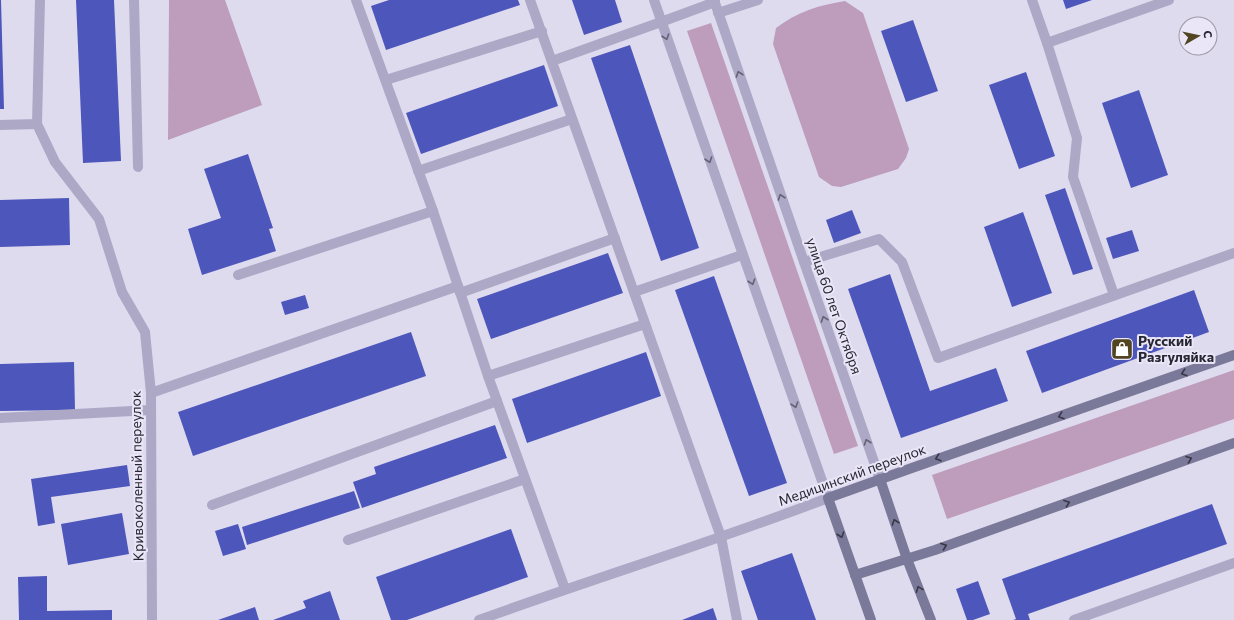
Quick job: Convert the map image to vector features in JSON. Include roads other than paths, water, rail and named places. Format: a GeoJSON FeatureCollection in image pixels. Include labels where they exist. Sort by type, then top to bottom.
{"type":"FeatureCollection","features":[{"type":"Feature","properties":{"kind":"main road","name":"Медицинский переулок"},"geometry":{"type":"LineString","coordinates":[[828,498],[1234,355]]}},
{"type":"Feature","properties":{"kind":"main road"},"geometry":{"type":"LineString","coordinates":[[855,575],[908,559],[1233,445]]}},
{"type":"Feature","properties":{"kind":"main road","name":"улица 60 лет Октября"},"geometry":{"type":"LineString","coordinates":[[880,479],[931,620]]}},
{"type":"Feature","properties":{"kind":"main road"},"geometry":{"type":"LineString","coordinates":[[828,498],[870,620]]}},
{"type":"Feature","properties":{"kind":"street"},"geometry":{"type":"LineString","coordinates":[[0,126],[37,124],[40,0]]}},
{"type":"Feature","properties":{"kind":"street"},"geometry":{"type":"LineString","coordinates":[[134,0],[138,167]]}},
{"type":"Feature","properties":{"kind":"street"},"geometry":{"type":"LineString","coordinates":[[356,0],[433,211],[488,376],[565,589]]}},
{"type":"Feature","properties":{"kind":"street"},"geometry":{"type":"LineString","coordinates":[[530,0],[721,537],[736,620]]}},
{"type":"Feature","properties":{"kind":"street"},"geometry":{"type":"LineString","coordinates":[[654,0],[828,498]]}},
{"type":"Feature","properties":{"kind":"street"},"geometry":{"type":"LineString","coordinates":[[718,14],[758,0]]}},
{"type":"Feature","properties":{"kind":"street"},"geometry":{"type":"LineString","coordinates":[[1032,0],[1077,138],[1073,177],[1114,295]]}},
{"type":"Feature","properties":{"kind":"street"},"geometry":{"type":"LineString","coordinates":[[1047,43],[1169,0]]}},
{"type":"Feature","properties":{"kind":"street"},"geometry":{"type":"LineString","coordinates":[[552,61],[661,22],[714,1]]}},
{"type":"Feature","properties":{"kind":"street","name":"улица 60 лет Октября"},"geometry":{"type":"LineString","coordinates":[[714,1],[880,479]]}},
{"type":"Feature","properties":{"kind":"street"},"geometry":{"type":"LineString","coordinates":[[386,80],[542,31]]}},
{"type":"Feature","properties":{"kind":"street"},"geometry":{"type":"LineString","coordinates":[[418,171],[572,119]]}},
{"type":"Feature","properties":{"kind":"street","name":"Кривоколенный переулок"},"geometry":{"type":"LineString","coordinates":[[37,124],[56,162],[99,219],[122,292],[145,332],[151,393],[152,620]]}},
{"type":"Feature","properties":{"kind":"street"},"geometry":{"type":"LineString","coordinates":[[238,275],[433,211]]}},
{"type":"Feature","properties":{"kind":"street"},"geometry":{"type":"LineString","coordinates":[[151,393],[615,238]]}},
{"type":"Feature","properties":{"kind":"street"},"geometry":{"type":"LineString","coordinates":[[804,262],[879,239],[902,262],[938,358],[1234,253]]}},
{"type":"Feature","properties":{"kind":"street"},"geometry":{"type":"LineString","coordinates":[[634,292],[742,255]]}},
{"type":"Feature","properties":{"kind":"street"},"geometry":{"type":"LineString","coordinates":[[488,376],[645,324]]}},
{"type":"Feature","properties":{"kind":"street"},"geometry":{"type":"LineString","coordinates":[[212,505],[497,400]]}},
{"type":"Feature","properties":{"kind":"street"},"geometry":{"type":"LineString","coordinates":[[0,418],[151,410]]}},
{"type":"Feature","properties":{"kind":"street"},"geometry":{"type":"LineString","coordinates":[[348,540],[525,479]]}},
{"type":"Feature","properties":{"kind":"street","name":"Медицинский переулок"},"geometry":{"type":"LineString","coordinates":[[479,620],[565,589],[721,537],[828,498]]}},
{"type":"Feature","properties":{"kind":"street"},"geometry":{"type":"LineString","coordinates":[[1074,620],[1234,563]]}},
{"type":"Feature","properties":{"kind":"place","name":"Русский Разгуляйка"},"geometry":{"type":"Point","coordinates":[1122,349]}}]}
